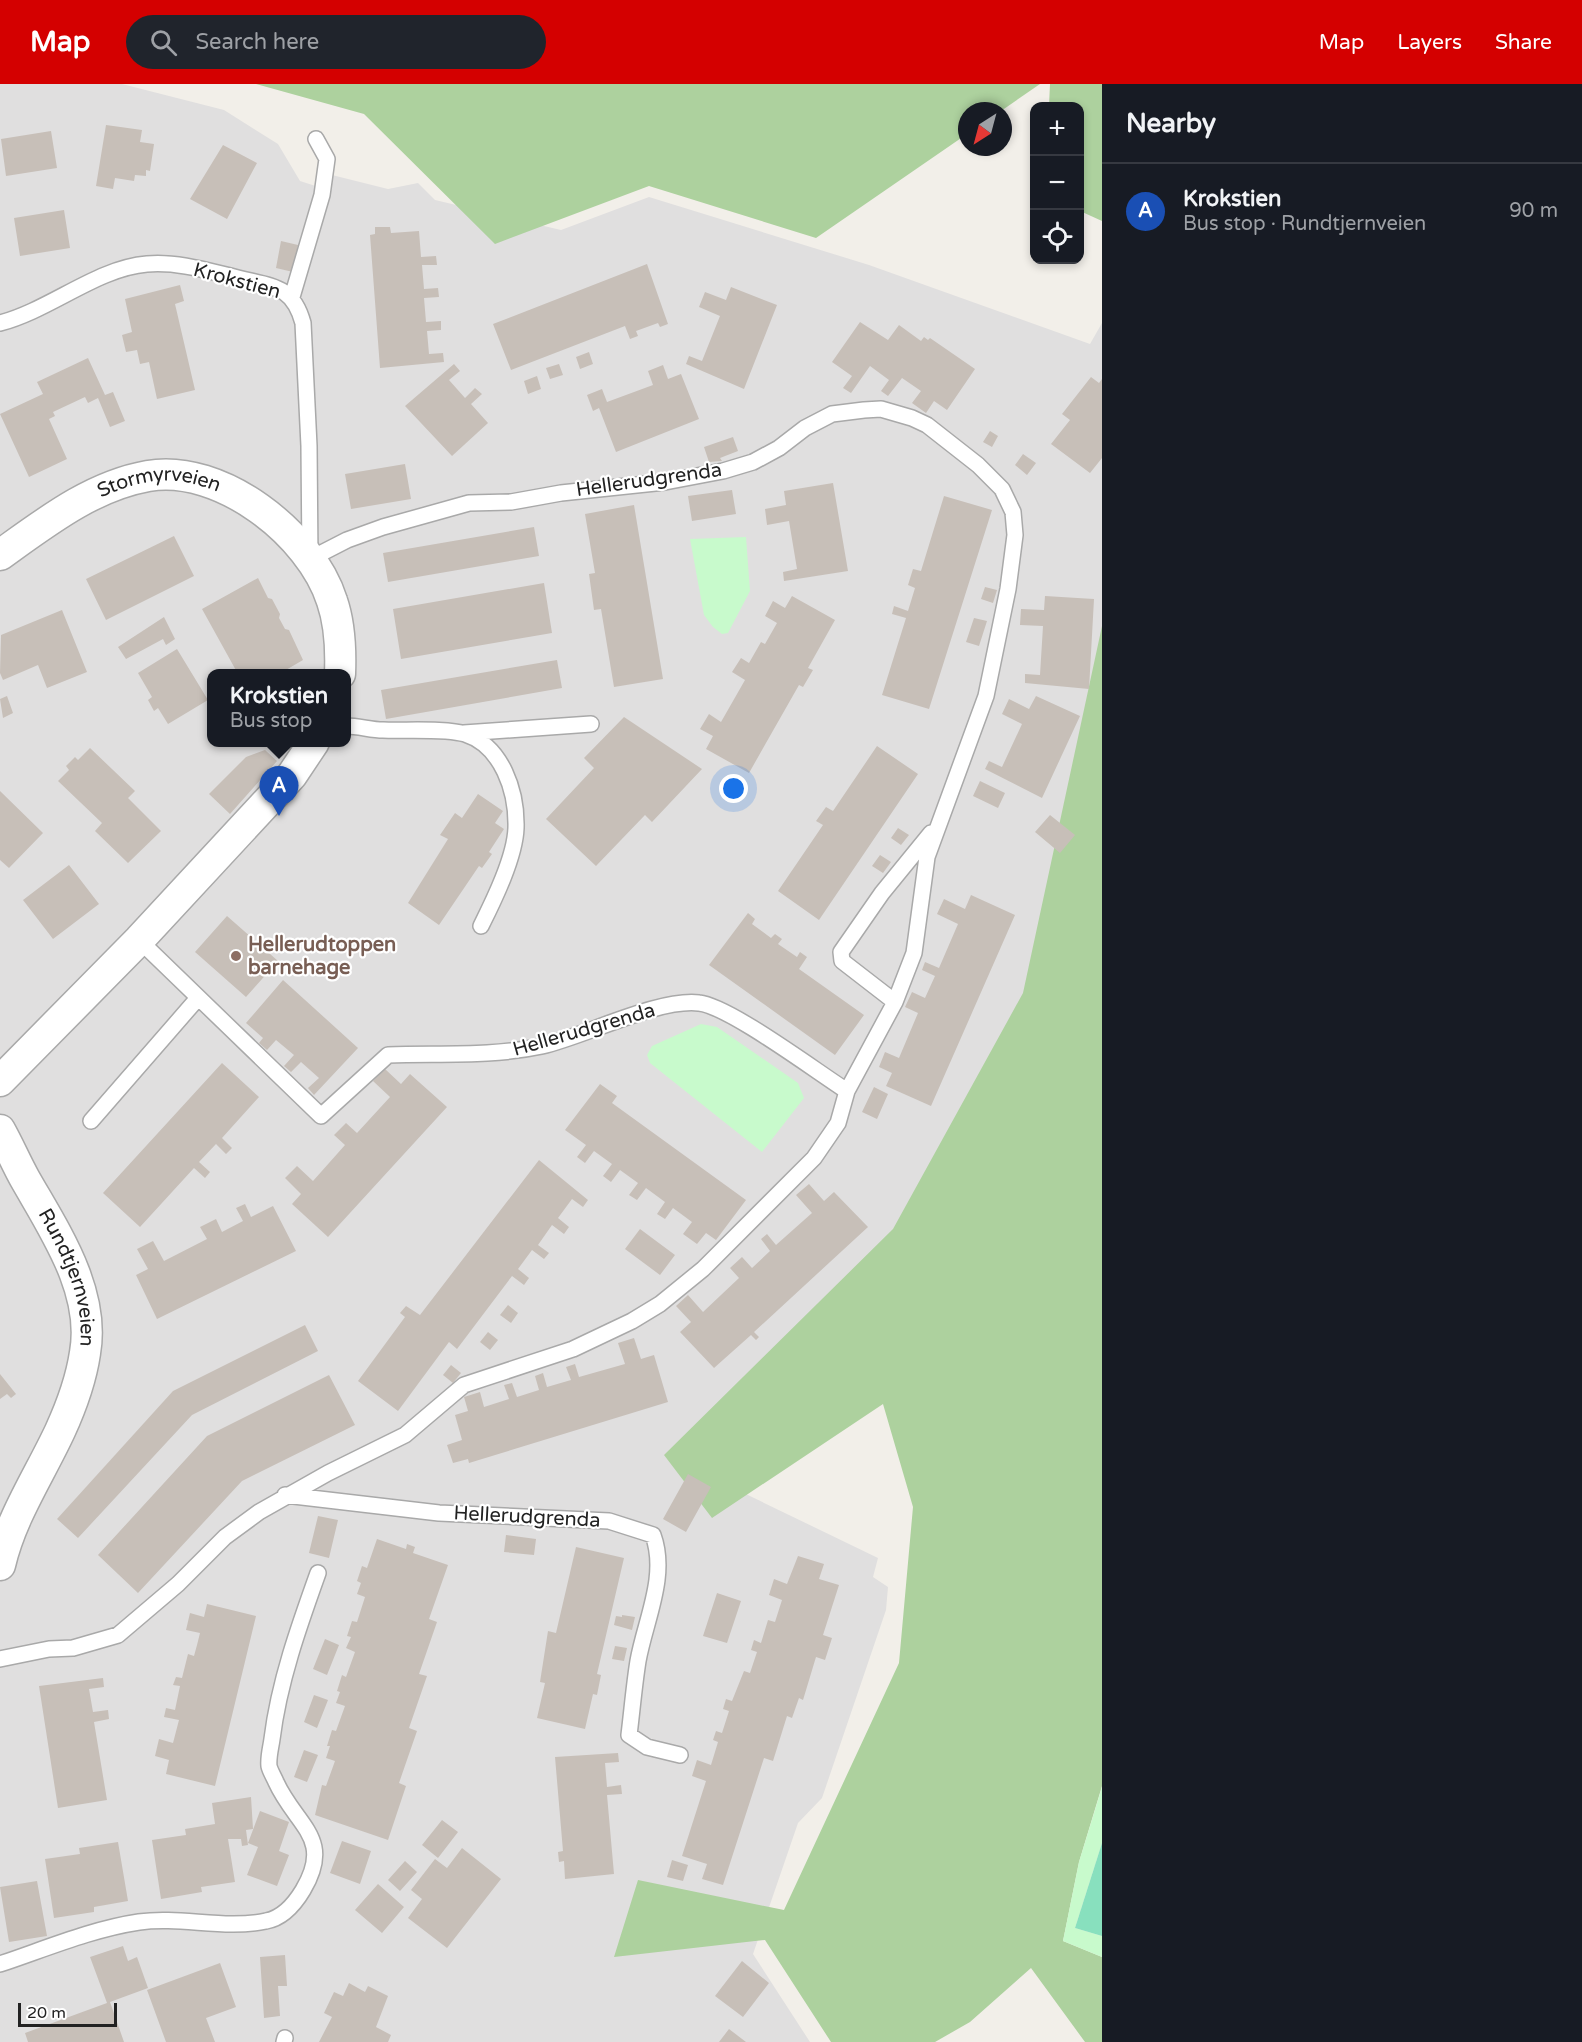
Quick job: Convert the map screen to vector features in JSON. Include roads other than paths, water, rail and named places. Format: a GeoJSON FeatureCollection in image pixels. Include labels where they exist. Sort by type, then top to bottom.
{"type":"FeatureCollection","features":[{"type":"Feature","properties":{"kind":"street","name":"Stormyrveien"},"geometry":{"type":"LineString","coordinates":[[0,555],[95,493],[141,478],[178,475],[212,482],[239,494],[263,510],[310,559]]}},
{"type":"Feature","properties":{"kind":"street"},"geometry":{"type":"LineString","coordinates":[[310,559],[332,600],[341,644],[340,669]]}},
{"type":"Feature","properties":{"kind":"street"},"geometry":{"type":"LineString","coordinates":[[0,1081],[139,940],[292,774],[311,747]]}},
{"type":"Feature","properties":{"kind":"street","name":"Rundtjernveien"},"geometry":{"type":"LineString","coordinates":[[0,1130],[55,1227],[71,1263],[84,1305],[86,1351],[76,1391],[60,1431],[18,1513],[0,1565]]}},
{"type":"Feature","properties":{"kind":"lane"},"geometry":{"type":"LineString","coordinates":[[292,297],[322,195],[327,159],[316,139]]}},
{"type":"Feature","properties":{"kind":"lane","name":"Krokstien"},"geometry":{"type":"LineString","coordinates":[[0,323],[32,313],[121,270],[149,264],[173,265],[251,281],[278,289],[292,297],[297,303],[303,322],[309,446],[310,559]]}},
{"type":"Feature","properties":{"kind":"lane","name":"Hellerudgrenda"},"geometry":{"type":"LineString","coordinates":[[0,1659],[49,1649],[73,1648],[118,1635],[178,1584],[225,1537],[285,1495],[405,1435],[464,1385],[573,1349],[632,1321],[660,1304],[703,1269],[814,1158],[838,1123],[847,1091],[896,1002],[914,953],[927,857],[986,696],[1008,589],[1016,535],[1013,512],[1002,489],[978,465],[927,425],[912,418],[881,410],[832,414],[805,428],[753,462],[723,471],[665,482],[561,493],[511,502],[470,503],[382,527],[346,540],[310,559]]}},
{"type":"Feature","properties":{"kind":"lane"},"geometry":{"type":"LineString","coordinates":[[351,727],[379,730],[464,733],[591,724]]}},
{"type":"Feature","properties":{"kind":"lane"},"geometry":{"type":"LineString","coordinates":[[464,733],[489,746],[504,768],[513,801],[516,829],[501,885],[481,926]]}},
{"type":"Feature","properties":{"kind":"lane","name":"Hellerudgrenda"},"geometry":{"type":"LineString","coordinates":[[896,1002],[842,961],[841,952],[882,893],[937,827]]}},
{"type":"Feature","properties":{"kind":"lane","name":"Hellerudgrenda"},"geometry":{"type":"LineString","coordinates":[[139,940],[321,1116],[345,1091],[388,1054],[470,1055],[516,1051],[570,1038],[678,1003],[700,1003],[732,1017],[847,1091]]}},
{"type":"Feature","properties":{"kind":"lane"},"geometry":{"type":"LineString","coordinates":[[91,1120],[198,998]]}},
{"type":"Feature","properties":{"kind":"lane","name":"Hellerudgrenda"},"geometry":{"type":"LineString","coordinates":[[285,1495],[439,1513],[609,1521],[653,1535],[658,1550],[656,1586],[638,1660],[629,1735],[647,1747],[680,1755]]}},
{"type":"Feature","properties":{"kind":"lane"},"geometry":{"type":"LineString","coordinates":[[0,1964],[110,1928],[140,1922],[172,1920],[204,1924],[267,1921],[285,1913],[296,1901],[310,1879],[316,1860],[312,1835],[283,1797],[269,1767],[274,1721],[296,1637],[318,1573]]}},
{"type":"Feature","properties":{"kind":"place","name":"Krokstien"},"geometry":{"type":"Point","coordinates":[279,816]}},
{"type":"Feature","properties":{"kind":"place","name":"Hellerudtoppen barnehage"},"geometry":{"type":"Point","coordinates":[236,956]}}]}
